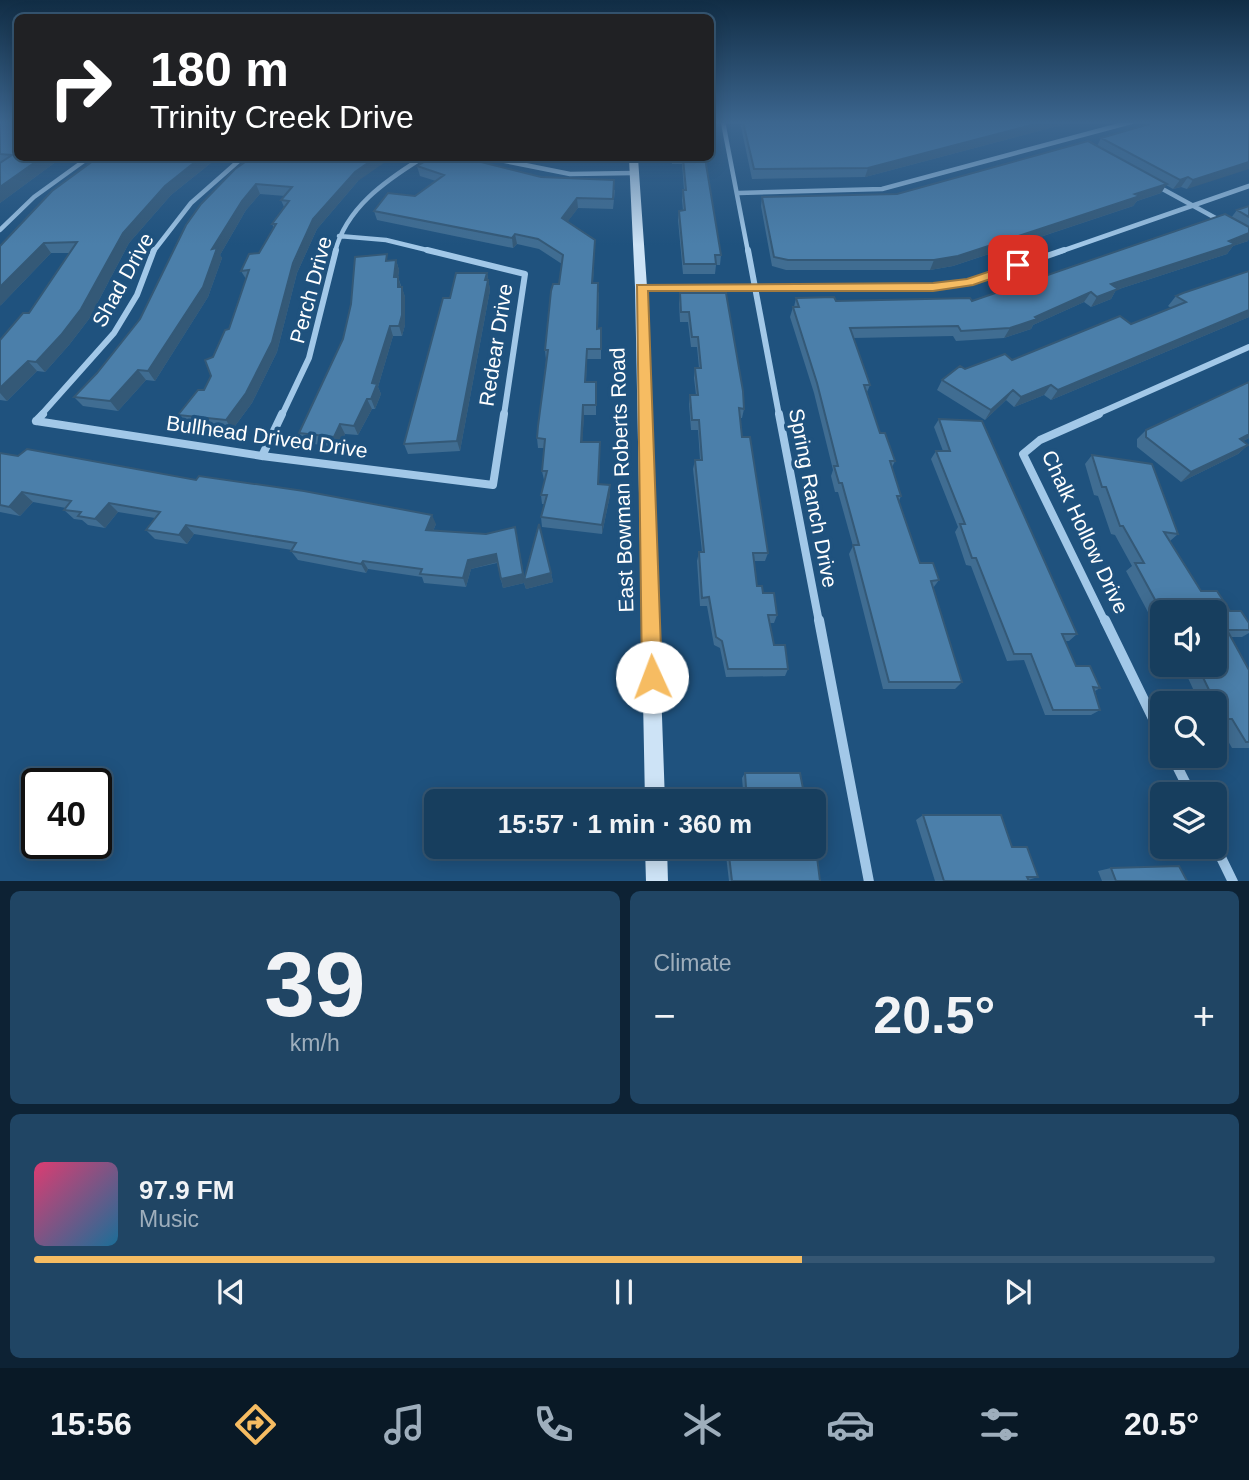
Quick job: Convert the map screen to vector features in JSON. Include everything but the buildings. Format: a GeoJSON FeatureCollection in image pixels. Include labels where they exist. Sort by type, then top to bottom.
{"type":"FeatureCollection","features":[{"type":"Feature","properties":{"kind":"street"},"geometry":{"type":"LineString","coordinates":[[0,230],[34,197],[81,163]]}},
{"type":"Feature","properties":{"kind":"street","name":"Shad Drive"},"geometry":{"type":"LineString","coordinates":[[36,421],[114,333],[137,295],[153,252],[191,203],[236,163]]}},
{"type":"Feature","properties":{"kind":"street","name":"Perch Drive"},"geometry":{"type":"LineString","coordinates":[[262,456],[309,358],[339,236],[355,210],[414,163]]}},
{"type":"Feature","properties":{"kind":"street"},"geometry":{"type":"LineString","coordinates":[[516,163],[570,174],[633,165]]}},
{"type":"Feature","properties":{"kind":"street","name":"Spring Ranch Drive"},"geometry":{"type":"LineString","coordinates":[[732,163],[869,881]]}},
{"type":"Feature","properties":{"kind":"street"},"geometry":{"type":"LineString","coordinates":[[738,193],[882,190],[982,163]]}},
{"type":"Feature","properties":{"kind":"street","name":"East Bowman Roberts Road"},"geometry":{"type":"LineString","coordinates":[[633,165],[641,287],[655,789]]}},
{"type":"Feature","properties":{"kind":"street"},"geometry":{"type":"LineString","coordinates":[[1155,185],[1226,224]]}},
{"type":"Feature","properties":{"kind":"street"},"geometry":{"type":"LineString","coordinates":[[641,287],[933,287],[969,282],[1249,186]]}},
{"type":"Feature","properties":{"kind":"street","name":"Redear Drive"},"geometry":{"type":"LineString","coordinates":[[339,236],[386,240],[525,274],[493,485]]}},
{"type":"Feature","properties":{"kind":"street","name":"Chalk Hollow Drive"},"geometry":{"type":"LineString","coordinates":[[1150,713],[1023,454],[1040,440],[1249,347]]}},
{"type":"Feature","properties":{"kind":"street","name":"Bullhead Drived Drive"},"geometry":{"type":"LineString","coordinates":[[36,421],[262,456],[493,485]]}},
{"type":"Feature","properties":{"kind":"street"},"geometry":{"type":"LineString","coordinates":[[656,859],[657,881]]}},
{"type":"Feature","properties":{"kind":"street"},"geometry":{"type":"LineString","coordinates":[[1222,859],[1233,881]]}},
{"type":"Feature","properties":{"kind":"route"},"geometry":{"type":"LineString","coordinates":[[652,677],[641,287],[933,287],[969,282],[1018,265]]}}]}
